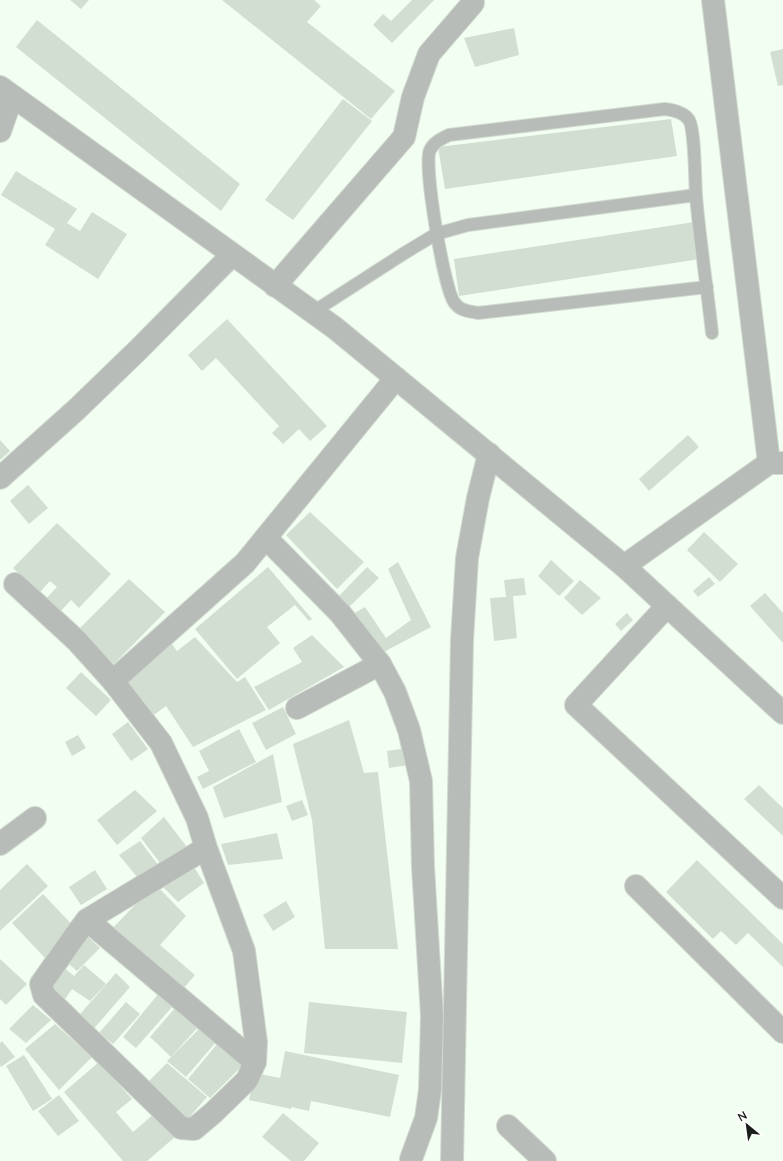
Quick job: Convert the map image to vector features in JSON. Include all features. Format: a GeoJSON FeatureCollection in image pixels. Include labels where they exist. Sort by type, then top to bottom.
{"type":"FeatureCollection","features":[{"type":"Feature","properties":{"kind":"street"},"geometry":{"type":"LineString","coordinates":[[624,566],[776,463],[713,0]]}},
{"type":"Feature","properties":{"kind":"street"},"geometry":{"type":"LineString","coordinates":[[275,286],[404,137],[413,97],[429,54],[473,3]]}},
{"type":"Feature","properties":{"kind":"street"},"geometry":{"type":"LineString","coordinates":[[0,131],[6,92],[335,328],[624,566],[783,713]]}},
{"type":"Feature","properties":{"kind":"street"},"geometry":{"type":"LineString","coordinates":[[0,478],[77,409],[232,255]]}},
{"type":"Feature","properties":{"kind":"street"},"geometry":{"type":"LineString","coordinates":[[112,681],[245,563],[396,378]]}},
{"type":"Feature","properties":{"kind":"street"},"geometry":{"type":"LineString","coordinates":[[452,1161],[462,640],[467,558],[478,498],[489,454]]}},
{"type":"Feature","properties":{"kind":"street"},"geometry":{"type":"LineString","coordinates":[[266,538],[340,613],[380,664],[395,692],[409,730],[421,781],[423,866],[432,1016],[430,1082],[426,1118],[411,1159]]}},
{"type":"Feature","properties":{"kind":"street"},"geometry":{"type":"LineString","coordinates":[[15,584],[77,640],[112,681],[161,743],[197,818],[206,848],[244,951],[256,1042],[255,1062],[247,1080],[194,1129],[181,1128],[44,994],[41,984],[87,920],[206,848]]}},
{"type":"Feature","properties":{"kind":"street"},"geometry":{"type":"LineString","coordinates":[[667,606],[576,706],[783,898]]}},
{"type":"Feature","properties":{"kind":"street"},"geometry":{"type":"LineString","coordinates":[[297,708],[380,664]]}},
{"type":"Feature","properties":{"kind":"street"},"geometry":{"type":"LineString","coordinates":[[0,844],[35,818]]}},
{"type":"Feature","properties":{"kind":"street"},"geometry":{"type":"LineString","coordinates":[[636,886],[783,1032]]}},
{"type":"Feature","properties":{"kind":"street"},"geometry":{"type":"LineString","coordinates":[[87,920],[255,1062]]}},
{"type":"Feature","properties":{"kind":"street"},"geometry":{"type":"LineString","coordinates":[[508,1126],[546,1161]]}},
{"type":"Feature","properties":{"kind":"lane"},"geometry":{"type":"LineString","coordinates":[[707,287],[478,313],[462,310],[454,302],[449,290],[436,234],[428,162],[430,150],[435,142],[448,135],[664,108],[679,112],[689,120],[692,133],[696,195],[707,287],[712,333]]}},
{"type":"Feature","properties":{"kind":"lane"},"geometry":{"type":"LineString","coordinates":[[313,312],[436,234],[468,225],[696,195]]}},
{"type":"Feature","properties":{"kind":"building"},"geometry":{"type":"Polygon","coordinates":[[[70,0],[89,0],[81,9],[70,0]]]}},
{"type":"Feature","properties":{"kind":"building"},"geometry":{"type":"Polygon","coordinates":[[[222,0],[314,0],[321,6],[307,22],[395,91],[371,119],[222,0]]]}},
{"type":"Feature","properties":{"kind":"building"},"geometry":{"type":"Polygon","coordinates":[[[412,0],[434,0],[392,43],[373,25],[383,14],[391,21],[412,0]]]}},
{"type":"Feature","properties":{"kind":"building"},"geometry":{"type":"Polygon","coordinates":[[[37,20],[240,184],[221,211],[16,47],[37,20]]]}},
{"type":"Feature","properties":{"kind":"building"},"geometry":{"type":"Polygon","coordinates":[[[514,28],[519,55],[475,67],[464,38],[514,28]]]}},
{"type":"Feature","properties":{"kind":"building"},"geometry":{"type":"Polygon","coordinates":[[[783,49],[783,85],[778,86],[770,52],[783,49]]]}},
{"type":"Feature","properties":{"kind":"building"},"geometry":{"type":"Polygon","coordinates":[[[343,99],[372,121],[293,220],[265,200],[343,99]]]}},
{"type":"Feature","properties":{"kind":"building"},"geometry":{"type":"Polygon","coordinates":[[[671,119],[677,156],[445,189],[438,147],[671,119]]]}},
{"type":"Feature","properties":{"kind":"building"},"geometry":{"type":"Polygon","coordinates":[[[16,171],[77,209],[67,223],[80,231],[92,212],[127,234],[98,279],[45,245],[55,229],[1,195],[16,171]]]}},
{"type":"Feature","properties":{"kind":"building"},"geometry":{"type":"Polygon","coordinates":[[[694,222],[700,259],[459,296],[454,259],[694,222]]]}},
{"type":"Feature","properties":{"kind":"building"},"geometry":{"type":"Polygon","coordinates":[[[227,319],[327,426],[310,441],[299,429],[283,444],[272,433],[279,426],[216,358],[202,371],[188,355],[227,319]]]}},
{"type":"Feature","properties":{"kind":"building"},"geometry":{"type":"Polygon","coordinates":[[[688,435],[699,447],[649,491],[639,479],[688,435]]]}},
{"type":"Feature","properties":{"kind":"building"},"geometry":{"type":"Polygon","coordinates":[[[0,440],[10,451],[0,460],[0,440]]]}},
{"type":"Feature","properties":{"kind":"building"},"geometry":{"type":"Polygon","coordinates":[[[28,485],[48,508],[29,524],[10,501],[28,485]]]}},
{"type":"Feature","properties":{"kind":"building"},"geometry":{"type":"Polygon","coordinates":[[[310,512],[364,562],[337,589],[286,535],[310,512]]]}},
{"type":"Feature","properties":{"kind":"building"},"geometry":{"type":"Polygon","coordinates":[[[57,523],[111,574],[79,608],[71,600],[57,615],[43,602],[57,587],[50,581],[39,593],[13,568],[57,523]]]}},
{"type":"Feature","properties":{"kind":"building"},"geometry":{"type":"Polygon","coordinates":[[[704,532],[738,564],[720,582],[687,550],[704,532]]]}},
{"type":"Feature","properties":{"kind":"building"},"geometry":{"type":"Polygon","coordinates":[[[551,560],[574,581],[559,596],[538,576],[551,560]]]}},
{"type":"Feature","properties":{"kind":"building"},"geometry":{"type":"Polygon","coordinates":[[[398,562],[431,627],[380,654],[353,614],[365,607],[386,638],[411,620],[388,569],[398,562]]]}},
{"type":"Feature","properties":{"kind":"building"},"geometry":{"type":"Polygon","coordinates":[[[268,567],[312,619],[309,621],[295,605],[267,627],[280,643],[237,679],[195,629],[268,567]]]}},
{"type":"Feature","properties":{"kind":"building"},"geometry":{"type":"Polygon","coordinates":[[[367,567],[379,578],[349,607],[338,597],[367,567]]]}},
{"type":"Feature","properties":{"kind":"building"},"geometry":{"type":"Polygon","coordinates":[[[709,577],[715,584],[698,597],[693,591],[709,577]]]}},
{"type":"Feature","properties":{"kind":"building"},"geometry":{"type":"Polygon","coordinates":[[[524,578],[526,595],[513,596],[517,638],[494,641],[490,598],[506,597],[504,580],[524,578]]]}},
{"type":"Feature","properties":{"kind":"building"},"geometry":{"type":"Polygon","coordinates":[[[129,579],[165,612],[114,664],[78,630],[129,579]]]}},
{"type":"Feature","properties":{"kind":"building"},"geometry":{"type":"Polygon","coordinates":[[[580,580],[601,598],[582,615],[564,598],[580,580]]]}},
{"type":"Feature","properties":{"kind":"building"},"geometry":{"type":"Polygon","coordinates":[[[765,593],[783,613],[783,643],[750,606],[765,593]]]}},
{"type":"Feature","properties":{"kind":"building"},"geometry":{"type":"Polygon","coordinates":[[[627,613],[633,620],[621,631],[615,624],[627,613]]]}},
{"type":"Feature","properties":{"kind":"building"},"geometry":{"type":"Polygon","coordinates":[[[312,635],[344,667],[269,710],[254,687],[302,662],[293,648],[312,635]]]}},
{"type":"Feature","properties":{"kind":"building"},"geometry":{"type":"Polygon","coordinates":[[[195,637],[237,682],[245,677],[266,710],[193,747],[166,706],[147,720],[123,687],[169,640],[177,651],[195,637]]]}},
{"type":"Feature","properties":{"kind":"building"},"geometry":{"type":"Polygon","coordinates":[[[81,672],[111,700],[96,716],[66,688],[81,672]]]}},
{"type":"Feature","properties":{"kind":"building"},"geometry":{"type":"Polygon","coordinates":[[[283,707],[296,734],[266,750],[252,723],[283,707]]]}},
{"type":"Feature","properties":{"kind":"building"},"geometry":{"type":"Polygon","coordinates":[[[349,720],[364,773],[378,772],[398,949],[325,949],[312,820],[293,744],[349,720]]]}},
{"type":"Feature","properties":{"kind":"building"},"geometry":{"type":"Polygon","coordinates":[[[128,722],[148,749],[131,761],[112,734],[128,722]]]}},
{"type":"Feature","properties":{"kind":"building"},"geometry":{"type":"Polygon","coordinates":[[[239,729],[256,762],[203,789],[197,777],[209,771],[199,751],[239,729]]]}},
{"type":"Feature","properties":{"kind":"building"},"geometry":{"type":"Polygon","coordinates":[[[78,735],[86,748],[72,756],[65,742],[78,735]]]}},
{"type":"Feature","properties":{"kind":"building"},"geometry":{"type":"Polygon","coordinates":[[[407,748],[409,765],[389,768],[387,751],[407,748]]]}},
{"type":"Feature","properties":{"kind":"building"},"geometry":{"type":"Polygon","coordinates":[[[273,754],[282,802],[224,818],[213,787],[273,754]]]}},
{"type":"Feature","properties":{"kind":"building"},"geometry":{"type":"Polygon","coordinates":[[[759,785],[783,808],[783,836],[744,799],[759,785]]]}},
{"type":"Feature","properties":{"kind":"building"},"geometry":{"type":"Polygon","coordinates":[[[135,790],[157,811],[117,845],[97,820],[135,790]]]}},
{"type":"Feature","properties":{"kind":"building"},"geometry":{"type":"Polygon","coordinates":[[[302,800],[308,815],[292,821],[286,806],[302,800]]]}},
{"type":"Feature","properties":{"kind":"building"},"geometry":{"type":"Polygon","coordinates":[[[164,817],[190,851],[164,868],[141,838],[164,817]]]}},
{"type":"Feature","properties":{"kind":"building"},"geometry":{"type":"Polygon","coordinates":[[[277,833],[283,859],[228,865],[221,844],[277,833]]]}},
{"type":"Feature","properties":{"kind":"building"},"geometry":{"type":"Polygon","coordinates":[[[140,841],[162,870],[142,883],[119,855],[140,841]]]}},
{"type":"Feature","properties":{"kind":"building"},"geometry":{"type":"Polygon","coordinates":[[[697,860],[783,944],[783,967],[748,933],[736,945],[721,931],[713,939],[666,892],[697,860]]]}},
{"type":"Feature","properties":{"kind":"building"},"geometry":{"type":"Polygon","coordinates":[[[27,864],[48,886],[0,931],[0,890],[27,864]]]}},
{"type":"Feature","properties":{"kind":"building"},"geometry":{"type":"Polygon","coordinates":[[[192,864],[204,883],[178,902],[161,885],[192,864]]]}},
{"type":"Feature","properties":{"kind":"building"},"geometry":{"type":"Polygon","coordinates":[[[95,870],[107,889],[81,905],[69,887],[95,870]]]}},
{"type":"Feature","properties":{"kind":"building"},"geometry":{"type":"Polygon","coordinates":[[[155,884],[186,916],[160,945],[195,975],[183,989],[108,933],[155,884]]]}},
{"type":"Feature","properties":{"kind":"building"},"geometry":{"type":"Polygon","coordinates":[[[43,894],[77,930],[46,959],[12,923],[43,894]]]}},
{"type":"Feature","properties":{"kind":"building"},"geometry":{"type":"Polygon","coordinates":[[[286,901],[295,917],[273,931],[263,915],[286,901]]]}},
{"type":"Feature","properties":{"kind":"building"},"geometry":{"type":"Polygon","coordinates":[[[85,934],[100,948],[77,971],[63,959],[85,934]]]}},
{"type":"Feature","properties":{"kind":"building"},"geometry":{"type":"Polygon","coordinates":[[[0,959],[27,984],[6,1005],[0,999],[0,959]]]}},
{"type":"Feature","properties":{"kind":"building"},"geometry":{"type":"Polygon","coordinates":[[[84,965],[106,984],[90,1001],[72,989],[61,1005],[45,987],[63,967],[74,976],[84,965]]]}},
{"type":"Feature","properties":{"kind":"building"},"geometry":{"type":"Polygon","coordinates":[[[116,973],[130,987],[90,1033],[75,1020],[116,973]]]}},
{"type":"Feature","properties":{"kind":"building"},"geometry":{"type":"Polygon","coordinates":[[[159,993],[172,1007],[136,1048],[123,1037],[159,993]]]}},
{"type":"Feature","properties":{"kind":"building"},"geometry":{"type":"Polygon","coordinates":[[[126,1002],[140,1014],[113,1044],[99,1033],[126,1002]]]}},
{"type":"Feature","properties":{"kind":"building"},"geometry":{"type":"Polygon","coordinates":[[[309,1002],[407,1012],[402,1063],[304,1053],[309,1002]]]}},
{"type":"Feature","properties":{"kind":"building"},"geometry":{"type":"Polygon","coordinates":[[[33,1005],[51,1020],[26,1043],[9,1029],[33,1005]]]}},
{"type":"Feature","properties":{"kind":"building"},"geometry":{"type":"Polygon","coordinates":[[[175,1008],[198,1027],[171,1057],[150,1037],[175,1008]]]}},
{"type":"Feature","properties":{"kind":"building"},"geometry":{"type":"Polygon","coordinates":[[[55,1024],[92,1057],[59,1090],[25,1049],[55,1024]]]}},
{"type":"Feature","properties":{"kind":"building"},"geometry":{"type":"Polygon","coordinates":[[[199,1029],[216,1042],[186,1077],[167,1061],[199,1029]]]}},
{"type":"Feature","properties":{"kind":"building"},"geometry":{"type":"Polygon","coordinates":[[[2,1041],[15,1057],[1,1067],[0,1043],[2,1041]]]}},
{"type":"Feature","properties":{"kind":"building"},"geometry":{"type":"Polygon","coordinates":[[[218,1043],[243,1065],[210,1098],[188,1079],[218,1043]]]}},
{"type":"Feature","properties":{"kind":"building"},"geometry":{"type":"Polygon","coordinates":[[[285,1051],[399,1075],[390,1117],[311,1101],[309,1111],[291,1107],[291,1109],[249,1100],[255,1073],[280,1078],[285,1051]]]}},
{"type":"Feature","properties":{"kind":"building"},"geometry":{"type":"Polygon","coordinates":[[[24,1055],[52,1099],[33,1111],[6,1066],[24,1055]]]}},
{"type":"Feature","properties":{"kind":"building"},"geometry":{"type":"Polygon","coordinates":[[[99,1062],[132,1099],[116,1112],[133,1132],[155,1113],[175,1137],[147,1161],[123,1161],[64,1092],[99,1062]]]}},
{"type":"Feature","properties":{"kind":"building"},"geometry":{"type":"Polygon","coordinates":[[[167,1063],[207,1097],[186,1121],[145,1085],[167,1063]]]}},
{"type":"Feature","properties":{"kind":"building"},"geometry":{"type":"Polygon","coordinates":[[[59,1095],[79,1121],[58,1136],[38,1111],[59,1095]]]}},
{"type":"Feature","properties":{"kind":"building"},"geometry":{"type":"Polygon","coordinates":[[[283,1113],[319,1143],[304,1161],[291,1161],[262,1137],[283,1113]]]}}]}
